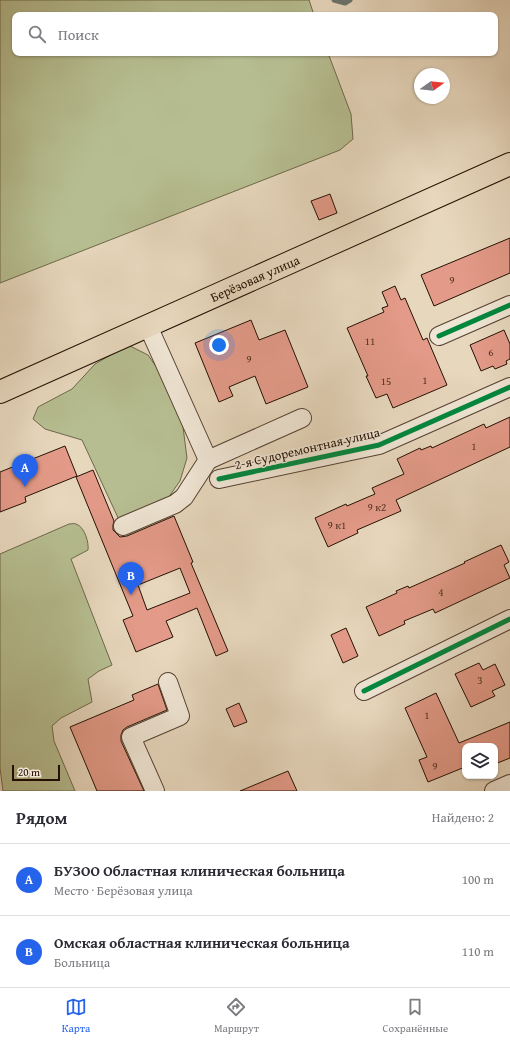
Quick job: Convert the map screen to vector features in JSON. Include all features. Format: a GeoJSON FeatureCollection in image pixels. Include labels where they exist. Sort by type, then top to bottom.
{"type":"FeatureCollection","features":[{"type":"Feature","properties":{"kind":"main road","name":"Берёзовая улица"},"geometry":{"type":"LineString","coordinates":[[0,392],[510,164]]}},
{"type":"Feature","properties":{"kind":"street"},"geometry":{"type":"LineString","coordinates":[[439,336],[510,304]]}},
{"type":"Feature","properties":{"kind":"street"},"geometry":{"type":"LineString","coordinates":[[148,326],[208,460]]}},
{"type":"Feature","properties":{"kind":"street","name":"2-я Судоремонтная улица"},"geometry":{"type":"LineString","coordinates":[[219,479],[379,445],[510,387]]}},
{"type":"Feature","properties":{"kind":"street"},"geometry":{"type":"LineString","coordinates":[[123,526],[175,504],[184,497],[208,460],[302,418]]}},
{"type":"Feature","properties":{"kind":"street"},"geometry":{"type":"LineString","coordinates":[[364,691],[510,619]]}},
{"type":"Feature","properties":{"kind":"street"},"geometry":{"type":"LineString","coordinates":[[155,791],[131,737],[180,716],[168,682]]}},
{"type":"Feature","properties":{"kind":"street"},"geometry":{"type":"LineString","coordinates":[[494,791],[510,784]]}},
{"type":"Feature","properties":{"kind":"green space"},"geometry":{"type":"Polygon","coordinates":[[[0,0],[309,0],[313,12],[12,12],[12,56],[329,56],[351,114],[353,139],[340,150],[0,283],[0,0]]]}},
{"type":"Feature","properties":{"kind":"green space"},"geometry":{"type":"Polygon","coordinates":[[[128,345],[148,355],[164,378],[175,401],[183,427],[187,458],[180,481],[168,498],[120,522],[82,440],[45,429],[33,419],[38,407],[72,389],[95,364],[128,345]]]}},
{"type":"Feature","properties":{"kind":"green space"},"geometry":{"type":"Polygon","coordinates":[[[69,524],[74,524],[82,528],[87,539],[88,550],[71,559],[112,665],[99,671],[88,679],[92,702],[61,718],[52,726],[54,741],[75,791],[3,791],[0,768],[0,554],[69,524]]]}},
{"type":"Feature","properties":{"kind":"building"},"geometry":{"type":"Polygon","coordinates":[[[330,194],[337,213],[319,220],[311,201],[330,194]]]}},
{"type":"Feature","properties":{"kind":"building"},"geometry":{"type":"Polygon","coordinates":[[[510,238],[510,273],[434,306],[421,275],[510,238]]]}},
{"type":"Feature","properties":{"kind":"building"},"geometry":{"type":"Polygon","coordinates":[[[395,286],[401,300],[405,298],[423,340],[427,338],[447,385],[393,408],[387,394],[376,398],[347,328],[384,312],[382,308],[388,306],[382,292],[395,286]]]}},
{"type":"Feature","properties":{"kind":"building"},"geometry":{"type":"Polygon","coordinates":[[[251,320],[259,340],[285,330],[308,387],[266,404],[255,376],[229,387],[233,396],[219,402],[195,343],[251,320]]]}},
{"type":"Feature","properties":{"kind":"building"},"geometry":{"type":"Polygon","coordinates":[[[504,330],[510,344],[510,359],[506,361],[507,364],[495,369],[493,366],[481,371],[470,345],[504,330]]]}},
{"type":"Feature","properties":{"kind":"building"},"geometry":{"type":"Polygon","coordinates":[[[510,417],[510,447],[396,500],[401,511],[357,530],[358,533],[328,547],[315,518],[346,504],[347,506],[375,494],[372,488],[404,474],[397,459],[420,448],[421,450],[431,446],[432,448],[484,424],[486,428],[510,417]]]}},
{"type":"Feature","properties":{"kind":"building"},"geometry":{"type":"Polygon","coordinates":[[[65,446],[77,476],[25,497],[26,502],[0,512],[0,472],[65,446]]]}},
{"type":"Feature","properties":{"kind":"building"},"geometry":{"type":"Polygon","coordinates":[[[93,470],[114,521],[113,530],[120,537],[127,536],[174,516],[193,562],[191,563],[228,651],[216,656],[197,608],[166,621],[173,637],[136,652],[123,620],[133,616],[76,477],[93,470]],[[180,568],[138,585],[147,610],[190,593],[180,568]]]}},
{"type":"Feature","properties":{"kind":"building"},"geometry":{"type":"Polygon","coordinates":[[[501,545],[509,562],[504,565],[510,578],[435,613],[433,609],[404,621],[405,624],[379,636],[366,607],[397,593],[396,591],[408,586],[409,588],[501,545]]]}},
{"type":"Feature","properties":{"kind":"building"},"geometry":{"type":"Polygon","coordinates":[[[346,628],[358,656],[343,663],[331,635],[346,628]]]}},
{"type":"Feature","properties":{"kind":"building"},"geometry":{"type":"Polygon","coordinates":[[[479,663],[483,670],[495,664],[505,685],[492,691],[495,696],[471,707],[455,674],[479,663]]]}},
{"type":"Feature","properties":{"kind":"building"},"geometry":{"type":"Polygon","coordinates":[[[158,684],[167,710],[127,727],[123,730],[121,735],[121,741],[144,791],[97,791],[70,727],[134,700],[132,695],[158,684]]]}},
{"type":"Feature","properties":{"kind":"building"},"geometry":{"type":"Polygon","coordinates":[[[436,693],[459,743],[510,722],[510,758],[498,763],[498,743],[462,743],[462,768],[428,782],[419,760],[427,757],[405,708],[436,693]]]}},
{"type":"Feature","properties":{"kind":"building"},"geometry":{"type":"Polygon","coordinates":[[[239,703],[247,722],[234,727],[226,709],[239,703]]]}},
{"type":"Feature","properties":{"kind":"building"},"geometry":{"type":"Polygon","coordinates":[[[288,771],[297,791],[240,791],[288,771]]]}},
{"type":"Feature","properties":{"kind":"waterway"},"geometry":{"type":"LineString","coordinates":[[334,0],[345,3],[350,0]]}},
{"type":"Feature","properties":{"kind":"cycle path"},"geometry":{"type":"LineString","coordinates":[[439,336],[510,305]]}},
{"type":"Feature","properties":{"kind":"cycle path"},"geometry":{"type":"LineString","coordinates":[[219,479],[379,445],[510,387]]}},
{"type":"Feature","properties":{"kind":"cycle path"},"geometry":{"type":"LineString","coordinates":[[364,691],[510,619]]}},
{"type":"Feature","properties":{"kind":"place","name":"БУЗОО Областная клиническая больница"},"geometry":{"type":"Point","coordinates":[25,487]}},
{"type":"Feature","properties":{"kind":"place","name":"Омская областная клиническая больница"},"geometry":{"type":"Point","coordinates":[131,595]}}]}
